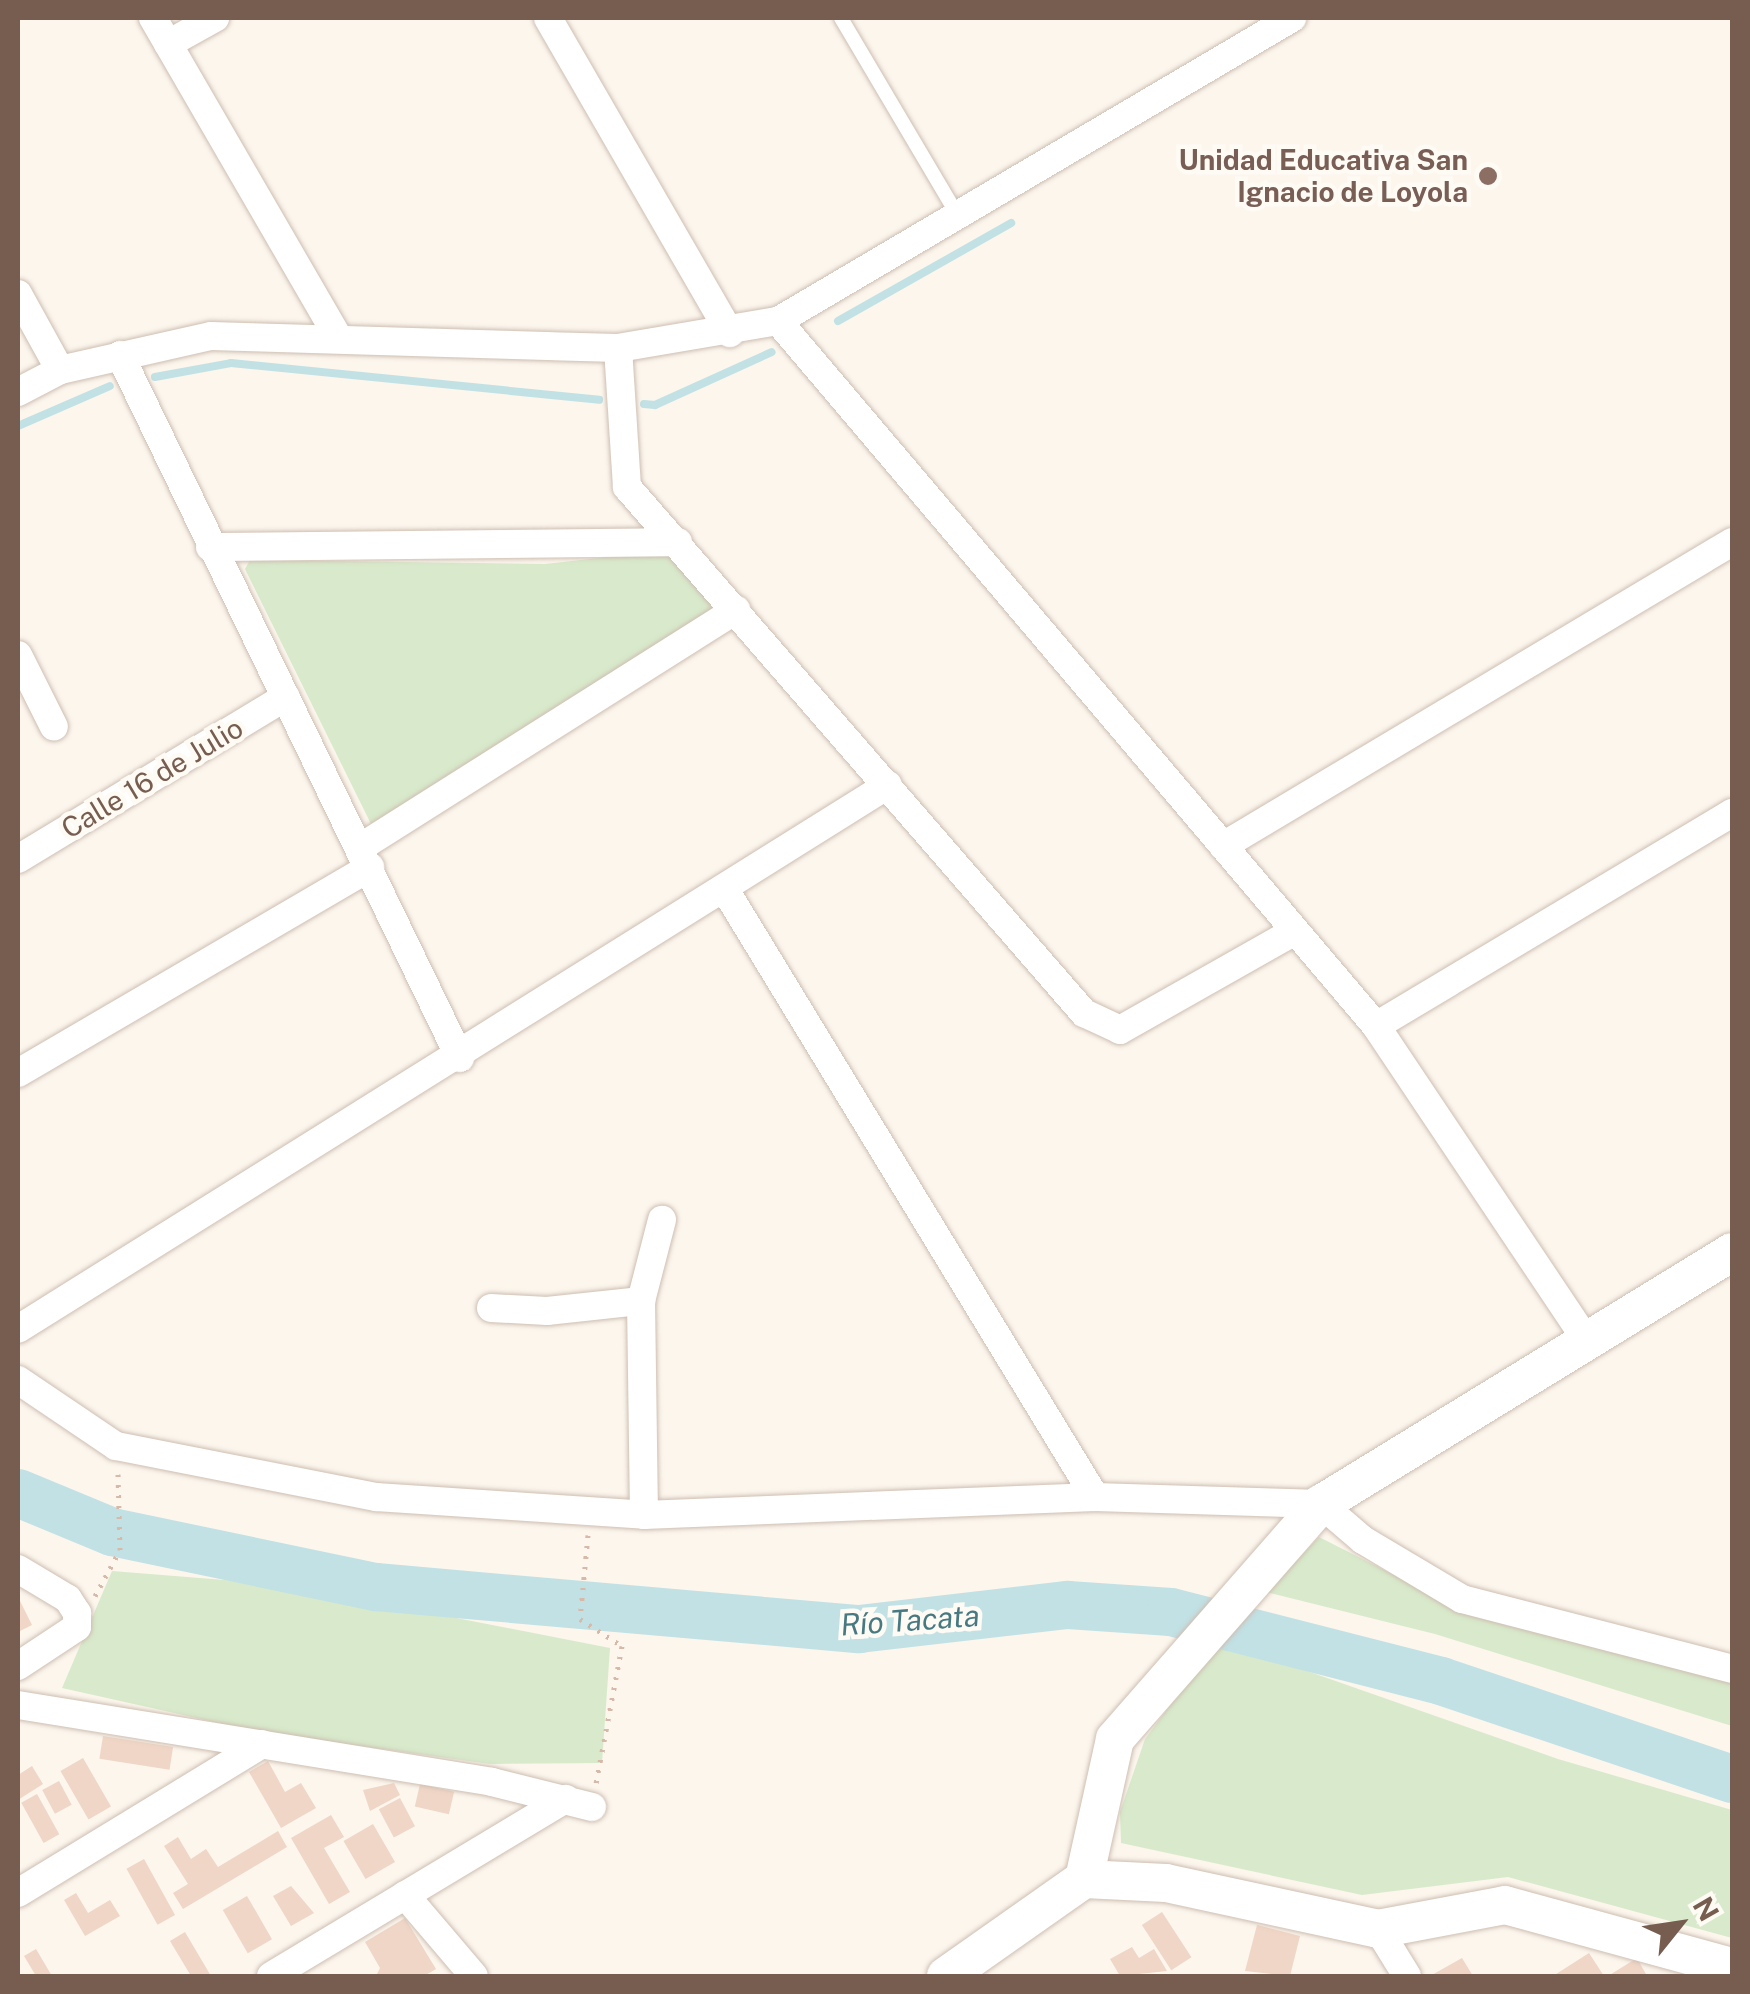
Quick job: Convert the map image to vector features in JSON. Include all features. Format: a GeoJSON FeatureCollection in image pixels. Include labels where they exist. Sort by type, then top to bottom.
{"type":"FeatureCollection","features":[{"type":"Feature","properties":{"kind":"street"},"geometry":{"type":"LineString","coordinates":[[153,18],[338,337]]}},
{"type":"Feature","properties":{"kind":"street"},"geometry":{"type":"LineString","coordinates":[[168,44],[215,18]]}},
{"type":"Feature","properties":{"kind":"street"},"geometry":{"type":"LineString","coordinates":[[548,18],[730,332]]}},
{"type":"Feature","properties":{"kind":"street"},"geometry":{"type":"LineString","coordinates":[[18,392],[60,370],[210,336],[618,348],[778,321],[1292,18]]}},
{"type":"Feature","properties":{"kind":"street"},"geometry":{"type":"LineString","coordinates":[[18,294],[60,370]]}},
{"type":"Feature","properties":{"kind":"street"},"geometry":{"type":"LineString","coordinates":[[778,321],[1376,1026],[1585,1338]]}},
{"type":"Feature","properties":{"kind":"street"},"geometry":{"type":"LineString","coordinates":[[618,348],[627,487],[1084,1013],[1120,1030],[1295,931]]}},
{"type":"Feature","properties":{"kind":"street"},"geometry":{"type":"LineString","coordinates":[[120,355],[460,1058]]}},
{"type":"Feature","properties":{"kind":"street"},"geometry":{"type":"LineString","coordinates":[[210,547],[678,542]]}},
{"type":"Feature","properties":{"kind":"street"},"geometry":{"type":"LineString","coordinates":[[1223,846],[1732,542]]}},
{"type":"Feature","properties":{"kind":"street"},"geometry":{"type":"LineString","coordinates":[[18,1073],[365,857],[736,610]]}},
{"type":"Feature","properties":{"kind":"street"},"geometry":{"type":"LineString","coordinates":[[18,655],[54,727]]}},
{"type":"Feature","properties":{"kind":"street","name":"Calle 16 de Julio"},"geometry":{"type":"LineString","coordinates":[[18,859],[286,697]]}},
{"type":"Feature","properties":{"kind":"street"},"geometry":{"type":"LineString","coordinates":[[18,1328],[460,1058],[888,785]]}},
{"type":"Feature","properties":{"kind":"street"},"geometry":{"type":"LineString","coordinates":[[1376,1026],[1732,813]]}},
{"type":"Feature","properties":{"kind":"street"},"geometry":{"type":"LineString","coordinates":[[724,888],[1095,1497]]}},
{"type":"Feature","properties":{"kind":"street"},"geometry":{"type":"LineString","coordinates":[[644,1515],[641,1301],[662,1220]]}},
{"type":"Feature","properties":{"kind":"street"},"geometry":{"type":"LineString","coordinates":[[1084,1880],[1115,1739],[1204,1630],[1321,1504],[1585,1338],[1732,1252]]}},
{"type":"Feature","properties":{"kind":"street"},"geometry":{"type":"LineString","coordinates":[[491,1308],[548,1310],[641,1301]]}},
{"type":"Feature","properties":{"kind":"street"},"geometry":{"type":"LineString","coordinates":[[18,1380],[116,1446],[376,1498],[644,1515],[1095,1497],[1321,1504],[1363,1540],[1462,1598],[1732,1669]]}},
{"type":"Feature","properties":{"kind":"street"},"geometry":{"type":"LineString","coordinates":[[18,1569],[68,1599],[77,1613],[77,1626],[18,1666]]}},
{"type":"Feature","properties":{"kind":"street"},"geometry":{"type":"LineString","coordinates":[[18,1705],[262,1744],[579,1803]]}},
{"type":"Feature","properties":{"kind":"street"},"geometry":{"type":"LineString","coordinates":[[18,1893],[262,1744]]}},
{"type":"Feature","properties":{"kind":"street"},"geometry":{"type":"LineString","coordinates":[[271,1976],[405,1894],[579,1803]]}},
{"type":"Feature","properties":{"kind":"street"},"geometry":{"type":"LineString","coordinates":[[946,1976],[1084,1880],[1166,1883],[1378,1930],[1505,1905],[1732,1967]]}},
{"type":"Feature","properties":{"kind":"street"},"geometry":{"type":"LineString","coordinates":[[405,1894],[474,1976]]}},
{"type":"Feature","properties":{"kind":"street"},"geometry":{"type":"LineString","coordinates":[[1378,1930],[1407,1976]]}},
{"type":"Feature","properties":{"kind":"lane"},"geometry":{"type":"LineString","coordinates":[[841,18],[958,216]]}},
{"type":"Feature","properties":{"kind":"path"},"geometry":{"type":"LineString","coordinates":[[77,1613],[98,1593],[120,1550],[120,1498]]}},
{"type":"Feature","properties":{"kind":"path"},"geometry":{"type":"LineString","coordinates":[[579,1803],[622,1646],[580,1618],[590,1512]]}},
{"type":"Feature","properties":{"kind":"green space"},"geometry":{"type":"Polygon","coordinates":[[[670,550],[718,605],[371,824],[245,569],[250,560],[545,564],[670,550]]]}},
{"type":"Feature","properties":{"kind":"green space"},"geometry":{"type":"Polygon","coordinates":[[[1319,1537],[1457,1607],[1732,1681],[1732,1726],[1435,1634],[1266,1592],[1319,1537]]]}},
{"type":"Feature","properties":{"kind":"green space"},"geometry":{"type":"Polygon","coordinates":[[[112,1571],[287,1585],[610,1648],[602,1763],[490,1764],[259,1732],[62,1688],[112,1571]]]}},
{"type":"Feature","properties":{"kind":"green space"},"geometry":{"type":"Polygon","coordinates":[[[1219,1640],[1558,1759],[1732,1810],[1732,1938],[1508,1877],[1362,1895],[1121,1843],[1120,1812],[1145,1739],[1219,1640]]]}},
{"type":"Feature","properties":{"kind":"building"},"geometry":{"type":"Polygon","coordinates":[[[18,1597],[32,1625],[18,1632],[18,1597]]]}},
{"type":"Feature","properties":{"kind":"building"},"geometry":{"type":"Polygon","coordinates":[[[103,1736],[173,1747],[170,1770],[99,1759],[103,1736]]]}},
{"type":"Feature","properties":{"kind":"building"},"geometry":{"type":"Polygon","coordinates":[[[83,1758],[111,1806],[88,1819],[60,1771],[83,1758]]]}},
{"type":"Feature","properties":{"kind":"building"},"geometry":{"type":"Polygon","coordinates":[[[268,1761],[285,1792],[301,1783],[316,1808],[281,1828],[249,1772],[268,1761]]]}},
{"type":"Feature","properties":{"kind":"building"},"geometry":{"type":"Polygon","coordinates":[[[32,1766],[43,1784],[18,1800],[18,1775],[32,1766]]]}},
{"type":"Feature","properties":{"kind":"building"},"geometry":{"type":"Polygon","coordinates":[[[59,1781],[72,1805],[55,1814],[42,1790],[59,1781]]]}},
{"type":"Feature","properties":{"kind":"building"},"geometry":{"type":"Polygon","coordinates":[[[394,1783],[400,1795],[370,1811],[363,1790],[394,1783]]]}},
{"type":"Feature","properties":{"kind":"building"},"geometry":{"type":"Polygon","coordinates":[[[420,1784],[454,1792],[449,1814],[415,1806],[420,1784]]]}},
{"type":"Feature","properties":{"kind":"building"},"geometry":{"type":"Polygon","coordinates":[[[37,1794],[59,1834],[44,1843],[21,1803],[37,1794]]]}},
{"type":"Feature","properties":{"kind":"building"},"geometry":{"type":"Polygon","coordinates":[[[400,1798],[415,1826],[394,1838],[379,1809],[400,1798]]]}},
{"type":"Feature","properties":{"kind":"building"},"geometry":{"type":"Polygon","coordinates":[[[331,1815],[344,1837],[324,1848],[350,1892],[329,1904],[291,1838],[331,1815]]]}},
{"type":"Feature","properties":{"kind":"building"},"geometry":{"type":"Polygon","coordinates":[[[373,1824],[395,1862],[366,1879],[344,1841],[373,1824]]]}},
{"type":"Feature","properties":{"kind":"building"},"geometry":{"type":"Polygon","coordinates":[[[278,1831],[287,1847],[183,1909],[173,1893],[188,1884],[164,1846],[178,1837],[191,1859],[206,1849],[218,1867],[278,1831]]]}},
{"type":"Feature","properties":{"kind":"building"},"geometry":{"type":"Polygon","coordinates":[[[144,1859],[175,1915],[158,1925],[127,1869],[144,1859]]]}},
{"type":"Feature","properties":{"kind":"building"},"geometry":{"type":"Polygon","coordinates":[[[291,1886],[314,1913],[291,1926],[273,1896],[291,1886]]]}},
{"type":"Feature","properties":{"kind":"building"},"geometry":{"type":"Polygon","coordinates":[[[76,1893],[88,1913],[110,1900],[120,1916],[85,1936],[64,1900],[76,1893]]]}},
{"type":"Feature","properties":{"kind":"building"},"geometry":{"type":"Polygon","coordinates":[[[247,1896],[272,1939],[248,1953],[223,1910],[247,1896]]]}},
{"type":"Feature","properties":{"kind":"building"},"geometry":{"type":"Polygon","coordinates":[[[1162,1912],[1191,1957],[1171,1970],[1142,1925],[1162,1912]]]}},
{"type":"Feature","properties":{"kind":"building"},"geometry":{"type":"Polygon","coordinates":[[[405,1918],[436,1969],[424,1976],[376,1976],[380,1968],[365,1942],[405,1918]]]}},
{"type":"Feature","properties":{"kind":"building"},"geometry":{"type":"Polygon","coordinates":[[[1257,1925],[1300,1936],[1290,1976],[1245,1971],[1257,1925]]]}},
{"type":"Feature","properties":{"kind":"building"},"geometry":{"type":"Polygon","coordinates":[[[185,1932],[211,1976],[191,1976],[170,1941],[185,1932]]]}},
{"type":"Feature","properties":{"kind":"building"},"geometry":{"type":"Polygon","coordinates":[[[1132,1947],[1139,1958],[1154,1949],[1167,1971],[1120,1976],[1110,1959],[1132,1947]]]}},
{"type":"Feature","properties":{"kind":"building"},"geometry":{"type":"Polygon","coordinates":[[[36,1949],[52,1976],[36,1976],[24,1956],[36,1949]]]}},
{"type":"Feature","properties":{"kind":"building"},"geometry":{"type":"Polygon","coordinates":[[[1589,1953],[1604,1976],[1553,1976],[1589,1953]]]}},
{"type":"Feature","properties":{"kind":"building"},"geometry":{"type":"Polygon","coordinates":[[[1462,1958],[1473,1976],[1430,1976],[1462,1958]]]}},
{"type":"Feature","properties":{"kind":"building"},"geometry":{"type":"Polygon","coordinates":[[[1637,1958],[1647,1976],[1608,1976],[1637,1958]]]}},
{"type":"Feature","properties":{"kind":"waterway"},"geometry":{"type":"LineString","coordinates":[[838,321],[1011,223]]}},
{"type":"Feature","properties":{"kind":"waterway"},"geometry":{"type":"LineString","coordinates":[[644,404],[655,405],[772,352]]}},
{"type":"Feature","properties":{"kind":"waterway"},"geometry":{"type":"LineString","coordinates":[[155,377],[231,363],[599,400]]}},
{"type":"Feature","properties":{"kind":"waterway"},"geometry":{"type":"LineString","coordinates":[[18,426],[110,386]]}},
{"type":"Feature","properties":{"kind":"waterway","name":"Río Tacata"},"geometry":{"type":"LineString","coordinates":[[18,1493],[112,1532],[376,1587],[859,1629],[1068,1605],[1171,1612],[1441,1681],[1732,1779]]}},
{"type":"Feature","properties":{"kind":"place","name":"Unidad Educativa San Ignacio de Loyola"},"geometry":{"type":"Point","coordinates":[1488,176]}}]}
